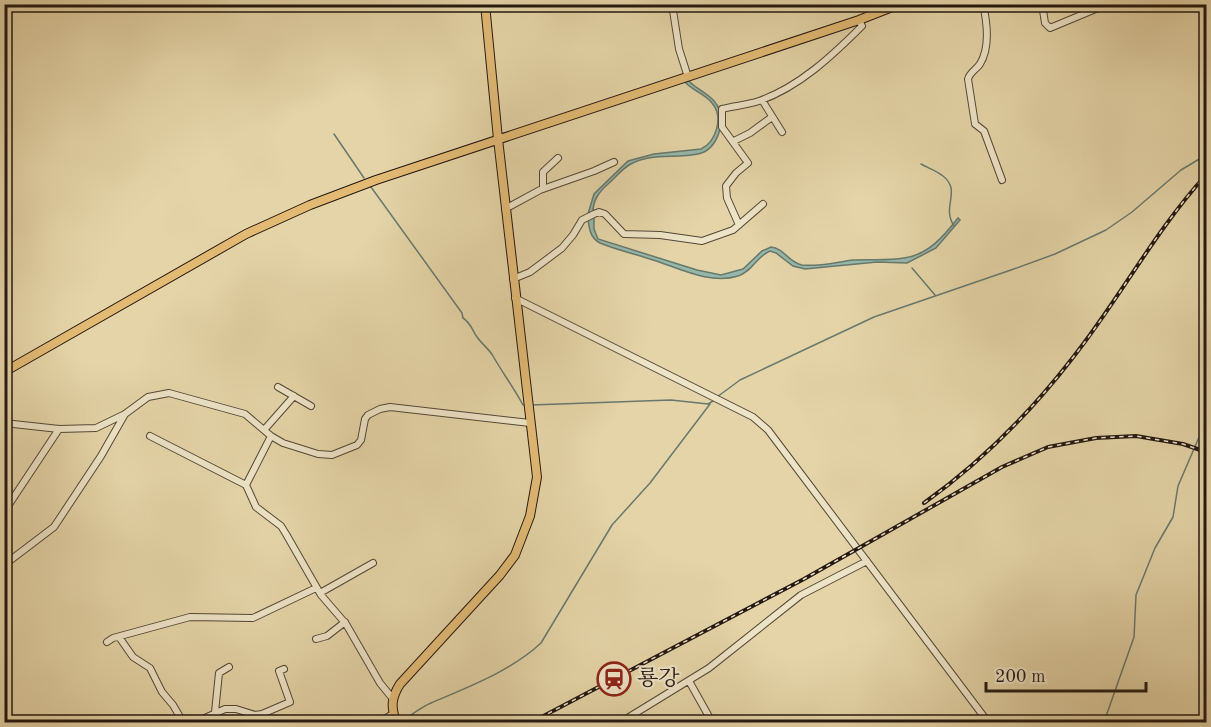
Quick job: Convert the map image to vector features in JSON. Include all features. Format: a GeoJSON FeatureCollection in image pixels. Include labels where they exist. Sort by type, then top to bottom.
{"type":"FeatureCollection","features":[{"type":"Feature","properties":{"kind":"main road"},"geometry":{"type":"LineString","coordinates":[[395,719],[393,694],[400,684],[500,575],[515,555],[530,516],[535,494],[537,477],[505,208],[485,4]]}},
{"type":"Feature","properties":{"kind":"main road"},"geometry":{"type":"LineString","coordinates":[[4,372],[194,263],[257,229],[320,201],[498,139],[859,20],[900,4]]}},
{"type":"Feature","properties":{"kind":"street"},"geometry":{"type":"LineString","coordinates":[[672,4],[684,78]]}},
{"type":"Feature","properties":{"kind":"street"},"geometry":{"type":"LineString","coordinates":[[982,4],[986,23],[984,51],[981,61],[968,79],[975,124],[984,131],[1002,180]]}},
{"type":"Feature","properties":{"kind":"street"},"geometry":{"type":"LineString","coordinates":[[1042,4],[1045,23],[1050,28],[1098,8]]}},
{"type":"Feature","properties":{"kind":"street"},"geometry":{"type":"LineString","coordinates":[[739,225],[727,198],[726,186],[736,172],[748,163],[722,127],[722,109],[762,100],[792,86],[862,26],[859,20]]}},
{"type":"Feature","properties":{"kind":"street"},"geometry":{"type":"LineString","coordinates":[[762,100],[782,132]]}},
{"type":"Feature","properties":{"kind":"street"},"geometry":{"type":"LineString","coordinates":[[734,141],[772,117]]}},
{"type":"Feature","properties":{"kind":"street"},"geometry":{"type":"LineString","coordinates":[[543,189],[543,172],[558,158]]}},
{"type":"Feature","properties":{"kind":"street"},"geometry":{"type":"LineString","coordinates":[[505,208],[543,189],[614,162]]}},
{"type":"Feature","properties":{"kind":"street"},"geometry":{"type":"LineString","coordinates":[[513,279],[530,272],[562,248],[582,220],[599,212],[605,213],[624,234],[671,236],[698,241],[708,240],[739,225],[763,204]]}},
{"type":"Feature","properties":{"kind":"street"},"geometry":{"type":"LineString","coordinates":[[515,298],[753,417],[768,430],[988,723]]}},
{"type":"Feature","properties":{"kind":"street"},"geometry":{"type":"LineString","coordinates":[[278,387],[312,406]]}},
{"type":"Feature","properties":{"kind":"street"},"geometry":{"type":"LineString","coordinates":[[4,423],[59,429],[96,428],[125,414],[148,397],[169,393],[245,414],[271,435],[289,445],[332,455],[357,445],[361,440],[365,418],[380,409],[390,407],[530,423]]}},
{"type":"Feature","properties":{"kind":"street"},"geometry":{"type":"LineString","coordinates":[[264,430],[294,396]]}},
{"type":"Feature","properties":{"kind":"street"},"geometry":{"type":"LineString","coordinates":[[4,565],[43,536],[57,522],[101,456],[125,414]]}},
{"type":"Feature","properties":{"kind":"street"},"geometry":{"type":"LineString","coordinates":[[4,512],[59,429]]}},
{"type":"Feature","properties":{"kind":"street"},"geometry":{"type":"LineString","coordinates":[[246,485],[271,435]]}},
{"type":"Feature","properties":{"kind":"street"},"geometry":{"type":"LineString","coordinates":[[150,436],[246,485],[256,507],[281,526],[318,591],[345,622],[380,683],[393,699]]}},
{"type":"Feature","properties":{"kind":"street"},"geometry":{"type":"LineString","coordinates":[[621,723],[723,657],[801,595],[867,561]]}},
{"type":"Feature","properties":{"kind":"street"},"geometry":{"type":"LineString","coordinates":[[107,642],[190,616],[253,618],[318,591],[373,563]]}},
{"type":"Feature","properties":{"kind":"street"},"geometry":{"type":"LineString","coordinates":[[316,639],[327,636],[345,622]]}},
{"type":"Feature","properties":{"kind":"street"},"geometry":{"type":"LineString","coordinates":[[119,637],[133,657],[150,668],[162,692],[174,705],[183,723]]}},
{"type":"Feature","properties":{"kind":"street"},"geometry":{"type":"LineString","coordinates":[[215,712],[219,673],[229,667]]}},
{"type":"Feature","properties":{"kind":"street"},"geometry":{"type":"LineString","coordinates":[[196,723],[225,709],[262,714],[290,702],[279,671],[284,669]]}},
{"type":"Feature","properties":{"kind":"street"},"geometry":{"type":"LineString","coordinates":[[689,681],[712,723]]}},
{"type":"Feature","properties":{"kind":"street"},"geometry":{"type":"LineString","coordinates":[[251,713],[256,723]]}},
{"type":"Feature","properties":{"kind":"street"},"geometry":{"type":"LineString","coordinates":[[379,723],[395,719]]}},
{"type":"Feature","properties":{"kind":"shaded area"},"geometry":{"type":"Polygon","coordinates":[[[689,81],[717,105],[721,119],[715,141],[705,151],[698,154],[645,158],[629,165],[602,190],[595,200],[593,212],[588,214],[594,194],[628,161],[654,154],[701,149],[711,141],[717,129],[716,109],[709,100],[685,82],[689,81]]]}},
{"type":"Feature","properties":{"kind":"shaded area"},"geometry":{"type":"Polygon","coordinates":[[[594,216],[594,229],[598,239],[697,270],[721,275],[743,269],[762,251],[771,247],[780,250],[797,264],[802,265],[913,256],[935,244],[958,218],[960,220],[936,248],[907,263],[877,262],[805,269],[793,266],[770,251],[761,256],[743,274],[717,278],[695,274],[600,243],[592,236],[590,229],[588,218],[594,216]]]}},
{"type":"Feature","properties":{"kind":"waterway"},"geometry":{"type":"LineString","coordinates":[[334,134],[364,178]]}},
{"type":"Feature","properties":{"kind":"waterway"},"geometry":{"type":"LineString","coordinates":[[717,397],[740,380],[874,317],[1055,254],[1106,230],[1132,212],[1181,170],[1206,155]]}},
{"type":"Feature","properties":{"kind":"waterway"},"geometry":{"type":"LineString","coordinates":[[921,164],[941,174],[951,187],[949,212],[954,226]]}},
{"type":"Feature","properties":{"kind":"waterway"},"geometry":{"type":"LineString","coordinates":[[371,187],[462,313],[463,318],[491,353],[523,405],[526,405]]}},
{"type":"Feature","properties":{"kind":"waterway"},"geometry":{"type":"LineString","coordinates":[[912,268],[935,295]]}},
{"type":"Feature","properties":{"kind":"waterway"},"geometry":{"type":"LineString","coordinates":[[531,405],[671,400],[708,404],[713,401]]}},
{"type":"Feature","properties":{"kind":"waterway"},"geometry":{"type":"LineString","coordinates":[[399,722],[427,705],[503,670],[541,643],[612,525],[650,483],[710,404]]}},
{"type":"Feature","properties":{"kind":"waterway"},"geometry":{"type":"LineString","coordinates":[[1104,722],[1134,637],[1136,595],[1155,548],[1173,517],[1178,486],[1206,421]]}},
{"type":"Feature","properties":{"kind":"waterway"},"geometry":{"type":"LineString","coordinates":[[1199,438],[1206,437]]}},
{"type":"Feature","properties":{"kind":"railway"},"geometry":{"type":"LineString","coordinates":[[924,503],[945,488],[1003,437],[1038,400],[1088,337],[1153,243],[1206,175]]}},
{"type":"Feature","properties":{"kind":"railway"},"geometry":{"type":"LineString","coordinates":[[532,722],[804,579],[1002,467],[1048,447],[1096,438],[1136,436],[1183,444],[1206,452]]}},
{"type":"Feature","properties":{"kind":"place","name":"룡강"},"geometry":{"type":"Point","coordinates":[614,679]}}]}
